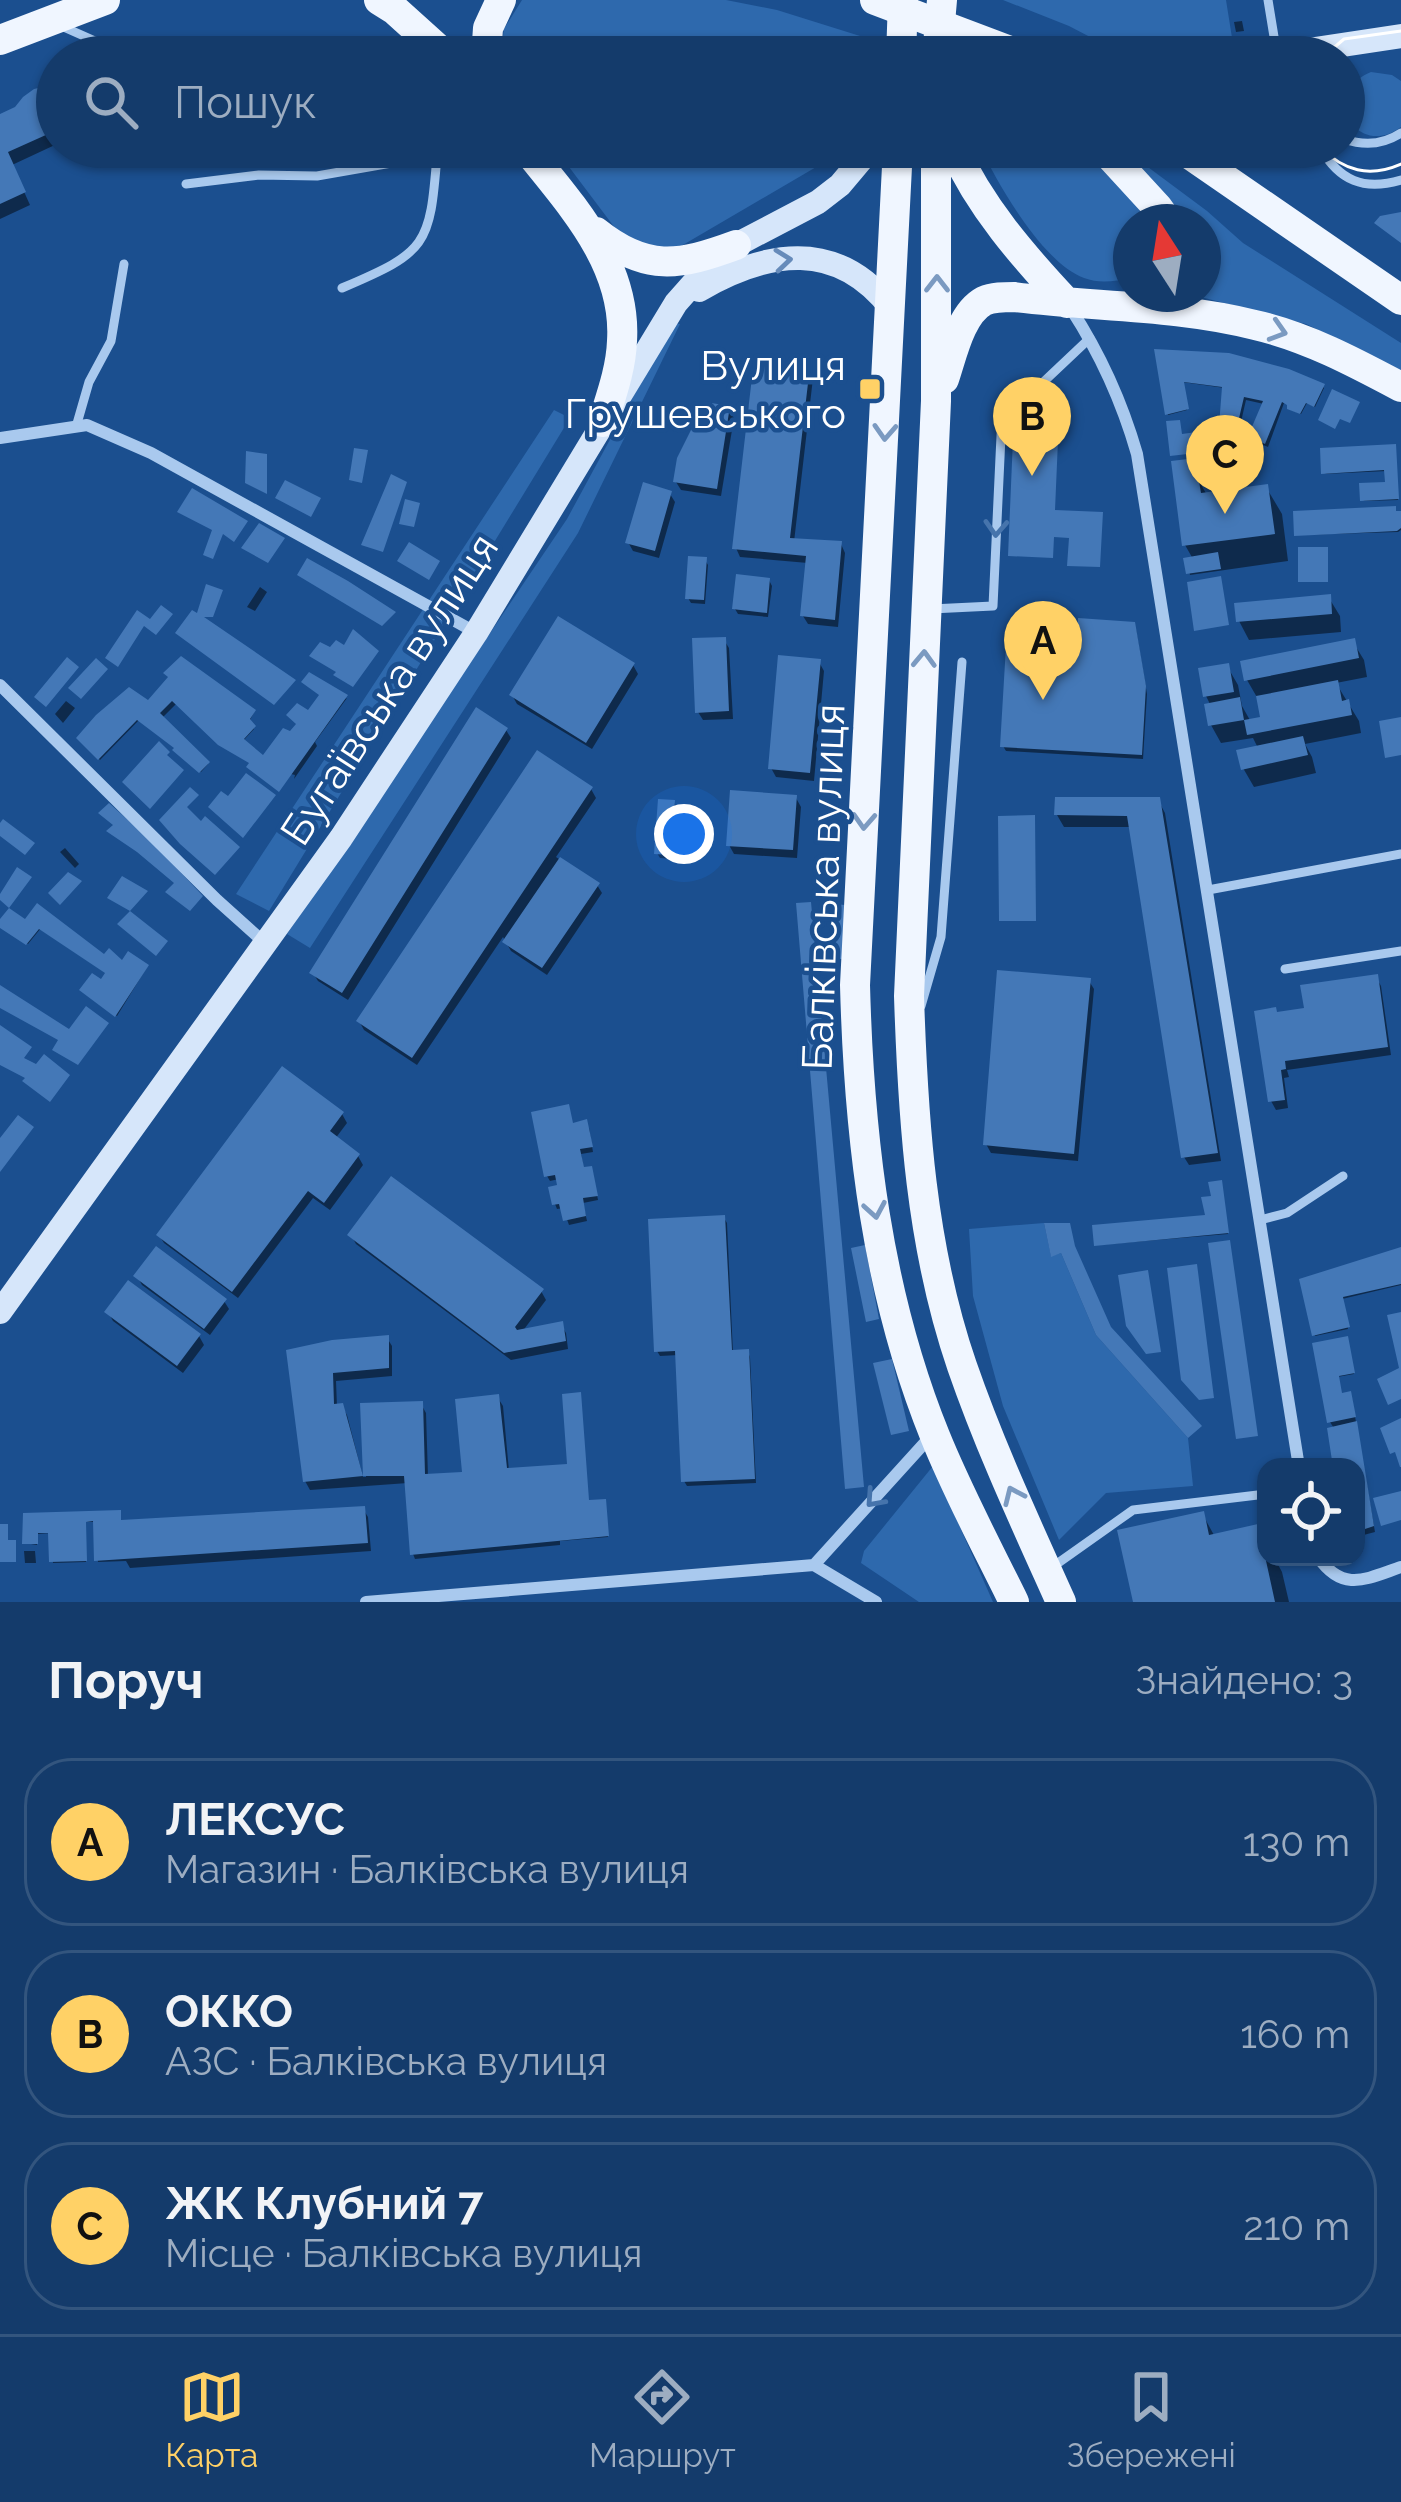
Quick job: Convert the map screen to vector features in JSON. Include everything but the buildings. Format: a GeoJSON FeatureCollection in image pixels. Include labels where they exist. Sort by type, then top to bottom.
{"type":"FeatureCollection","features":[{"type":"Feature","properties":{"kind":"main road"},"geometry":{"type":"LineString","coordinates":[[17,30],[105,0]]}},
{"type":"Feature","properties":{"kind":"main road"},"geometry":{"type":"LineString","coordinates":[[379,0],[424,36]]}},
{"type":"Feature","properties":{"kind":"main road"},"geometry":{"type":"LineString","coordinates":[[487,36],[501,0]]}},
{"type":"Feature","properties":{"kind":"main road"},"geometry":{"type":"LineString","coordinates":[[875,0],[970,36]]}},
{"type":"Feature","properties":{"kind":"main road"},"geometry":{"type":"LineString","coordinates":[[902,36],[903,0]]}},
{"type":"Feature","properties":{"kind":"main road"},"geometry":{"type":"LineString","coordinates":[[1365,45],[1401,36]]}},
{"type":"Feature","properties":{"kind":"main road"},"geometry":{"type":"LineString","coordinates":[[542,168],[585,223],[608,264],[619,297],[621,355],[603,422]]}},
{"type":"Feature","properties":{"kind":"main road","name":"Бугаївська вулиця"},"geometry":{"type":"LineString","coordinates":[[0,1312],[267,945],[476,633],[676,303],[736,245],[818,202],[854,168]]}},
{"type":"Feature","properties":{"kind":"main road","name":"Балківська вулиця"},"geometry":{"type":"LineString","coordinates":[[897,168],[855,985],[858,1080],[887,1284],[913,1376],[934,1433],[1014,1602]]}},
{"type":"Feature","properties":{"kind":"main road"},"geometry":{"type":"LineString","coordinates":[[936,168],[936,401],[909,996],[911,1088],[921,1184],[960,1362],[1061,1602]]}},
{"type":"Feature","properties":{"kind":"main road"},"geometry":{"type":"LineString","coordinates":[[964,168],[979,196],[1033,268],[1067,304]]}},
{"type":"Feature","properties":{"kind":"main road"},"geometry":{"type":"LineString","coordinates":[[1121,168],[1154,204]]}},
{"type":"Feature","properties":{"kind":"main road"},"geometry":{"type":"LineString","coordinates":[[1209,168],[1401,300]]}},
{"type":"Feature","properties":{"kind":"main road"},"geometry":{"type":"LineString","coordinates":[[585,223],[645,261],[686,261],[736,245]]}},
{"type":"Feature","properties":{"kind":"main road"},"geometry":{"type":"LineString","coordinates":[[676,303],[747,266],[794,258],[816,259],[854,272],[891,308]]}},
{"type":"Feature","properties":{"kind":"main road"},"geometry":{"type":"LineString","coordinates":[[936,401],[960,336],[975,308],[986,301],[1113,301]]}},
{"type":"Feature","properties":{"kind":"main road"},"geometry":{"type":"LineString","coordinates":[[1195,312],[1258,325],[1330,350],[1401,387]]}},
{"type":"Feature","properties":{"kind":"street"},"geometry":{"type":"LineString","coordinates":[[1067,304],[1090,338],[1124,410],[1138,454],[1298,1458]]}},
{"type":"Feature","properties":{"kind":"street"},"geometry":{"type":"LineString","coordinates":[[0,438],[87,425],[152,453],[476,633]]}},
{"type":"Feature","properties":{"kind":"street"},"geometry":{"type":"LineString","coordinates":[[0,685],[267,945]]}},
{"type":"Feature","properties":{"kind":"street"},"geometry":{"type":"LineString","coordinates":[[814,1565],[934,1433]]}},
{"type":"Feature","properties":{"kind":"street"},"geometry":{"type":"LineString","coordinates":[[366,1602],[814,1565],[876,1602]]}},
{"type":"Feature","properties":{"kind":"street"},"geometry":{"type":"LineString","coordinates":[[1326,1566],[1333,1575],[1350,1581],[1401,1567]]}},
{"type":"Feature","properties":{"kind":"lane"},"geometry":{"type":"LineString","coordinates":[[1268,0],[1269,36]]}},
{"type":"Feature","properties":{"kind":"lane"},"geometry":{"type":"LineString","coordinates":[[1365,144],[1401,133]]}},
{"type":"Feature","properties":{"kind":"lane"},"geometry":{"type":"LineString","coordinates":[[186,184],[259,175],[317,176],[356,168]]}},
{"type":"Feature","properties":{"kind":"lane"},"geometry":{"type":"LineString","coordinates":[[342,288],[401,261],[416,246],[433,211],[437,168]]}},
{"type":"Feature","properties":{"kind":"lane"},"geometry":{"type":"LineString","coordinates":[[1336,168],[1348,179],[1373,186],[1401,180]]}},
{"type":"Feature","properties":{"kind":"lane"},"geometry":{"type":"LineString","coordinates":[[76,427],[88,382],[111,341],[124,264]]}},
{"type":"Feature","properties":{"kind":"lane"},"geometry":{"type":"LineString","coordinates":[[926,610],[993,606],[1001,415],[1011,398],[1036,389],[1090,338]]}},
{"type":"Feature","properties":{"kind":"lane"},"geometry":{"type":"LineString","coordinates":[[1036,389],[1053,416]]}},
{"type":"Feature","properties":{"kind":"lane"},"geometry":{"type":"LineString","coordinates":[[910,1040],[941,937],[962,662]]}},
{"type":"Feature","properties":{"kind":"lane"},"geometry":{"type":"LineString","coordinates":[[1208,890],[1401,854]]}},
{"type":"Feature","properties":{"kind":"lane"},"geometry":{"type":"LineString","coordinates":[[1285,969],[1401,951]]}},
{"type":"Feature","properties":{"kind":"lane"},"geometry":{"type":"LineString","coordinates":[[1260,1220],[1287,1213],[1343,1177]]}},
{"type":"Feature","properties":{"kind":"lane"},"geometry":{"type":"LineString","coordinates":[[1047,1570],[1133,1510],[1257,1495]]}},
{"type":"Feature","properties":{"kind":"shaded area"},"geometry":{"type":"Polygon","coordinates":[[[522,0],[726,0],[860,36],[503,36],[522,0]]]}},
{"type":"Feature","properties":{"kind":"shaded area"},"geometry":{"type":"Polygon","coordinates":[[[1003,0],[1226,0],[1232,36],[1088,36],[1003,0]]]}},
{"type":"Feature","properties":{"kind":"shaded area"},"geometry":{"type":"Polygon","coordinates":[[[1392,75],[1401,81],[1401,127],[1385,135],[1365,133],[1365,76],[1392,75]]]}},
{"type":"Feature","properties":{"kind":"shaded area"},"geometry":{"type":"Polygon","coordinates":[[[570,168],[814,168],[676,249],[658,253],[618,232],[570,168]]]}},
{"type":"Feature","properties":{"kind":"shaded area"},"geometry":{"type":"Polygon","coordinates":[[[991,168],[1103,168],[1136,204],[1113,204],[1113,280],[1090,280],[1069,270],[1038,240],[991,168]]]}},
{"type":"Feature","properties":{"kind":"shaded area"},"geometry":{"type":"Polygon","coordinates":[[[1139,168],[1149,168],[1198,204],[1170,204],[1139,168]]]}},
{"type":"Feature","properties":{"kind":"shaded area"},"geometry":{"type":"Polygon","coordinates":[[[1221,223],[1243,243],[1401,343],[1401,370],[1306,324],[1221,302],[1221,223]]]}},
{"type":"Feature","properties":{"kind":"shaded area"},"geometry":{"type":"Polygon","coordinates":[[[673,323],[680,324],[578,533],[310,948],[287,934],[567,519],[673,323]]]}},
{"type":"Feature","properties":{"kind":"shaded area"},"geometry":{"type":"Polygon","coordinates":[[[554,410],[570,418],[269,911],[236,894],[554,410]]]}},
{"type":"Feature","properties":{"kind":"shaded area"},"geometry":{"type":"Polygon","coordinates":[[[1044,1223],[1051,1256],[1061,1253],[1096,1335],[1188,1438],[1193,1486],[1106,1493],[1059,1540],[1003,1406],[973,1296],[969,1229],[1044,1223]]]}},
{"type":"Feature","properties":{"kind":"shaded area"},"geometry":{"type":"Polygon","coordinates":[[[933,1466],[993,1602],[919,1602],[861,1563],[864,1551],[933,1466]]]}},
{"type":"Feature","properties":{"kind":"tram line"},"geometry":{"type":"LineString","coordinates":[[1365,36],[1401,31]]}},
{"type":"Feature","properties":{"kind":"tram line"},"geometry":{"type":"LineString","coordinates":[[1353,168],[1378,171],[1401,164]]}},
{"type":"Feature","properties":{"kind":"place","name":"Вулиця Грушевського"},"geometry":{"type":"Point","coordinates":[870,389]}},
{"type":"Feature","properties":{"kind":"place","name":"ОККО"},"geometry":{"type":"Point","coordinates":[1032,476]}},
{"type":"Feature","properties":{"kind":"place","name":"ЖК Клубний 7"},"geometry":{"type":"Point","coordinates":[1225,514]}},
{"type":"Feature","properties":{"kind":"place","name":"ЛЕКСУС"},"geometry":{"type":"Point","coordinates":[1043,700]}}]}
